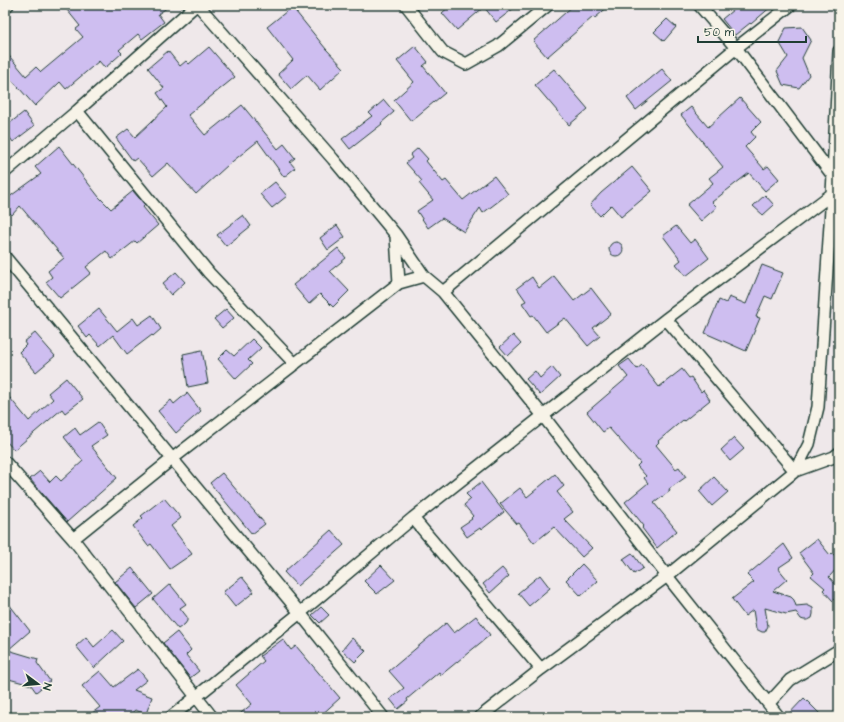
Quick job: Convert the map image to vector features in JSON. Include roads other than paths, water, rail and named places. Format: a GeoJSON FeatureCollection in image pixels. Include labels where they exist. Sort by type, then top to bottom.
{"type":"FeatureCollection","features":[{"type":"Feature","properties":{"kind":"street"},"geometry":{"type":"LineString","coordinates":[[5,172],[77,111],[197,5],[333,159],[396,235],[424,276],[443,292],[544,416],[667,576],[779,717]]}},
{"type":"Feature","properties":{"kind":"street"},"geometry":{"type":"LineString","coordinates":[[406,5],[443,52],[466,64],[498,46],[548,5]]}},
{"type":"Feature","properties":{"kind":"street"},"geometry":{"type":"LineString","coordinates":[[699,5],[736,48],[833,176]]}},
{"type":"Feature","properties":{"kind":"street"},"geometry":{"type":"LineString","coordinates":[[443,292],[736,48],[791,5]]}},
{"type":"Feature","properties":{"kind":"street"},"geometry":{"type":"LineString","coordinates":[[795,471],[809,444],[818,407],[836,197],[833,176],[839,51]]}},
{"type":"Feature","properties":{"kind":"street"},"geometry":{"type":"LineString","coordinates":[[77,111],[209,273],[295,364]]}},
{"type":"Feature","properties":{"kind":"street"},"geometry":{"type":"LineString","coordinates":[[170,717],[300,613],[412,518],[666,319],[836,197]]}},
{"type":"Feature","properties":{"kind":"street"},"geometry":{"type":"LineString","coordinates":[[396,235],[399,283]]}},
{"type":"Feature","properties":{"kind":"street"},"geometry":{"type":"LineString","coordinates":[[5,257],[300,613],[383,717]]}},
{"type":"Feature","properties":{"kind":"street"},"geometry":{"type":"LineString","coordinates":[[73,539],[172,459],[399,283],[424,276]]}},
{"type":"Feature","properties":{"kind":"street"},"geometry":{"type":"LineString","coordinates":[[666,319],[795,471]]}},
{"type":"Feature","properties":{"kind":"street"},"geometry":{"type":"LineString","coordinates":[[480,717],[541,669],[667,576],[795,471],[834,457],[839,453]]}},
{"type":"Feature","properties":{"kind":"street"},"geometry":{"type":"LineString","coordinates":[[5,462],[73,539],[212,717]]}},
{"type":"Feature","properties":{"kind":"street"},"geometry":{"type":"LineString","coordinates":[[412,518],[541,669]]}},
{"type":"Feature","properties":{"kind":"street"},"geometry":{"type":"LineString","coordinates":[[768,703],[790,680],[839,650]]}}]}
